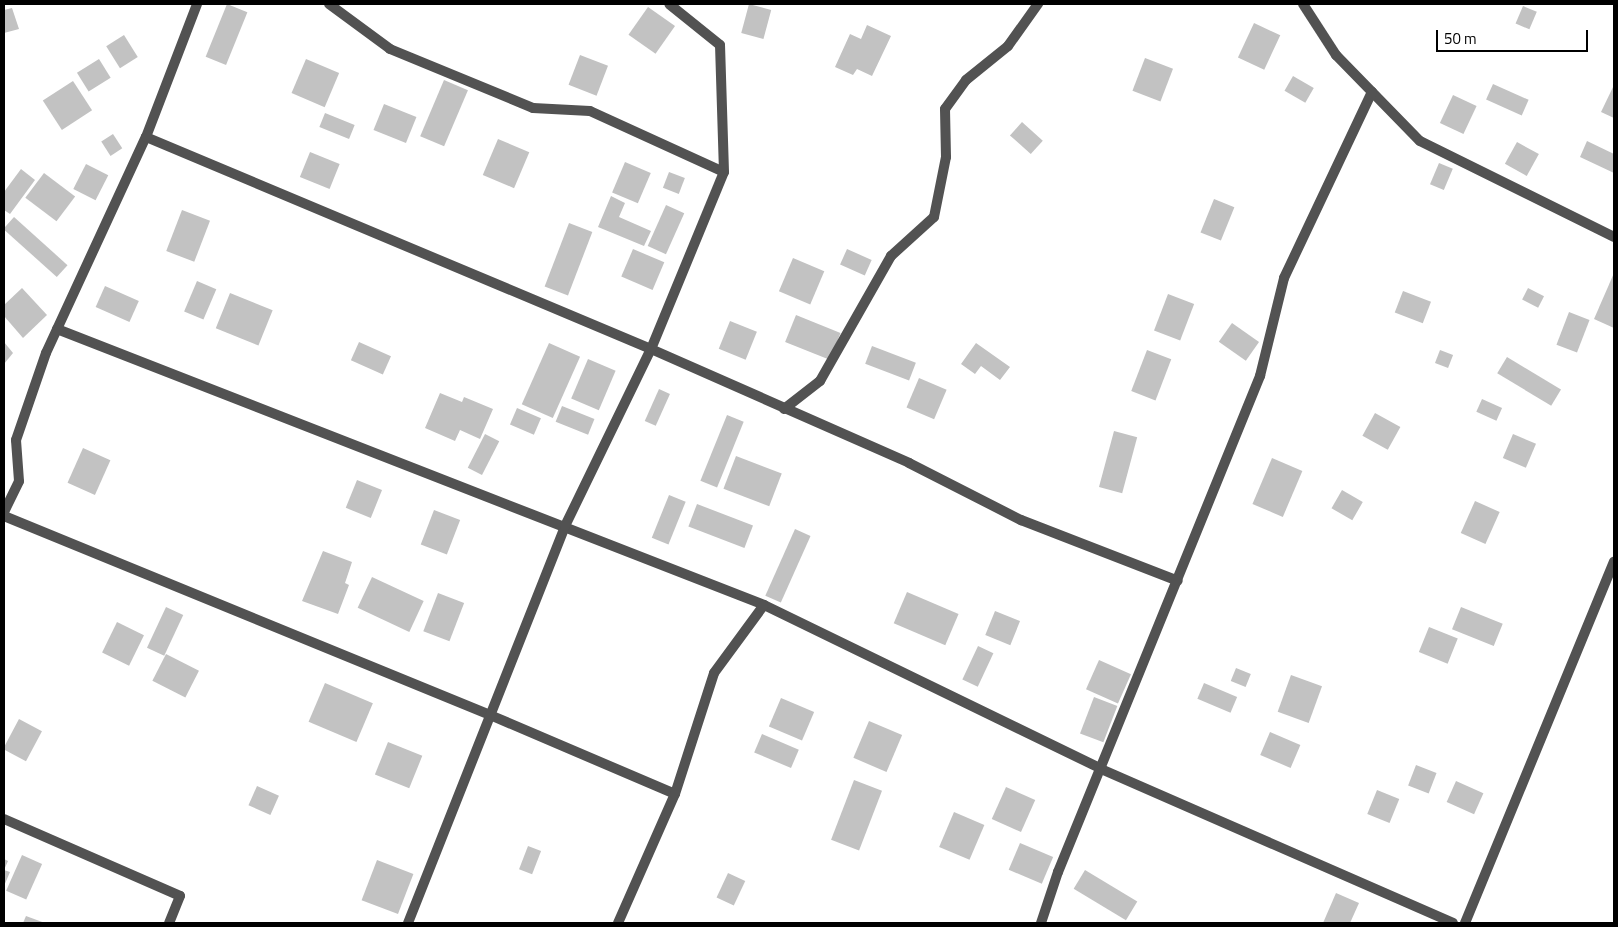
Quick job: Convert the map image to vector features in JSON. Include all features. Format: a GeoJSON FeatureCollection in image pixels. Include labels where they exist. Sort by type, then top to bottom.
{"type":"FeatureCollection","features":[{"type":"Feature","properties":{"kind":"street"},"geometry":{"type":"LineString","coordinates":[[197,4],[146,136],[57,329],[16,440],[19,481],[4,514],[490,715],[675,794]]}},
{"type":"Feature","properties":{"kind":"street"},"geometry":{"type":"LineString","coordinates":[[329,4],[390,49],[533,108],[590,111],[724,172]]}},
{"type":"Feature","properties":{"kind":"street"},"geometry":{"type":"LineString","coordinates":[[408,923],[565,526],[651,349],[724,172],[720,46],[669,4]]}},
{"type":"Feature","properties":{"kind":"street"},"geometry":{"type":"LineString","coordinates":[[784,409],[820,381],[891,256],[934,216],[946,157],[945,109],[966,80],[1008,46],[1038,4]]}},
{"type":"Feature","properties":{"kind":"street"},"geometry":{"type":"LineString","coordinates":[[1302,4],[1336,56],[1420,141],[1614,237]]}},
{"type":"Feature","properties":{"kind":"street"},"geometry":{"type":"LineString","coordinates":[[1040,923],[1260,376],[1284,278],[1372,92]]}},
{"type":"Feature","properties":{"kind":"street"},"geometry":{"type":"LineString","coordinates":[[146,136],[651,349],[909,463],[1021,520],[1178,581]]}},
{"type":"Feature","properties":{"kind":"street"},"geometry":{"type":"LineString","coordinates":[[57,329],[764,605],[1101,769],[1453,923]]}},
{"type":"Feature","properties":{"kind":"street"},"geometry":{"type":"LineString","coordinates":[[1465,923],[1614,562]]}},
{"type":"Feature","properties":{"kind":"street"},"geometry":{"type":"LineString","coordinates":[[618,923],[675,794],[714,673],[764,605]]}},
{"type":"Feature","properties":{"kind":"street"},"geometry":{"type":"LineString","coordinates":[[4,818],[180,896],[169,923]]}},
{"type":"Feature","properties":{"kind":"building"},"geometry":{"type":"Polygon","coordinates":[[[227,4],[247,12],[226,65],[206,57],[227,4]]]}},
{"type":"Feature","properties":{"kind":"building"},"geometry":{"type":"Polygon","coordinates":[[[749,4],[771,10],[763,39],[741,33],[749,4]]]}},
{"type":"Feature","properties":{"kind":"building"},"geometry":{"type":"Polygon","coordinates":[[[1523,6],[1537,12],[1529,29],[1516,23],[1523,6]]]}},
{"type":"Feature","properties":{"kind":"building"},"geometry":{"type":"Polygon","coordinates":[[[648,7],[675,26],[656,54],[628,35],[648,7]]]}},
{"type":"Feature","properties":{"kind":"building"},"geometry":{"type":"Polygon","coordinates":[[[12,8],[19,29],[4,33],[4,10],[12,8]]]}},
{"type":"Feature","properties":{"kind":"building"},"geometry":{"type":"Polygon","coordinates":[[[1254,23],[1280,35],[1264,70],[1238,57],[1254,23]]]}},
{"type":"Feature","properties":{"kind":"building"},"geometry":{"type":"Polygon","coordinates":[[[867,25],[891,36],[872,76],[857,69],[853,75],[835,67],[850,34],[861,39],[867,25]]]}},
{"type":"Feature","properties":{"kind":"building"},"geometry":{"type":"Polygon","coordinates":[[[124,35],[138,57],[120,68],[106,46],[124,35]]]}},
{"type":"Feature","properties":{"kind":"building"},"geometry":{"type":"Polygon","coordinates":[[[580,55],[608,66],[597,96],[569,85],[580,55]]]}},
{"type":"Feature","properties":{"kind":"building"},"geometry":{"type":"Polygon","coordinates":[[[1145,58],[1173,69],[1160,101],[1132,91],[1145,58]]]}},
{"type":"Feature","properties":{"kind":"building"},"geometry":{"type":"Polygon","coordinates":[[[99,59],[111,78],[89,91],[77,73],[99,59]]]}},
{"type":"Feature","properties":{"kind":"building"},"geometry":{"type":"Polygon","coordinates":[[[306,59],[339,73],[325,107],[292,93],[306,59]]]}},
{"type":"Feature","properties":{"kind":"building"},"geometry":{"type":"Polygon","coordinates":[[[1293,76],[1314,88],[1305,103],[1284,91],[1293,76]]]}},
{"type":"Feature","properties":{"kind":"building"},"geometry":{"type":"Polygon","coordinates":[[[444,80],[468,90],[444,146],[420,136],[444,80]]]}},
{"type":"Feature","properties":{"kind":"building"},"geometry":{"type":"Polygon","coordinates":[[[73,81],[92,110],[62,130],[43,101],[73,81]]]}},
{"type":"Feature","properties":{"kind":"building"},"geometry":{"type":"Polygon","coordinates":[[[1493,84],[1529,100],[1522,115],[1486,100],[1493,84]]]}},
{"type":"Feature","properties":{"kind":"building"},"geometry":{"type":"Polygon","coordinates":[[[1614,85],[1614,118],[1601,112],[1614,85]]]}},
{"type":"Feature","properties":{"kind":"building"},"geometry":{"type":"Polygon","coordinates":[[[1453,95],[1477,106],[1463,134],[1440,123],[1453,95]]]}},
{"type":"Feature","properties":{"kind":"building"},"geometry":{"type":"Polygon","coordinates":[[[384,104],[416,117],[406,143],[374,130],[384,104]]]}},
{"type":"Feature","properties":{"kind":"building"},"geometry":{"type":"Polygon","coordinates":[[[325,113],[355,125],[349,139],[319,127],[325,113]]]}},
{"type":"Feature","properties":{"kind":"building"},"geometry":{"type":"Polygon","coordinates":[[[1022,122],[1043,141],[1031,154],[1010,135],[1022,122]]]}},
{"type":"Feature","properties":{"kind":"building"},"geometry":{"type":"Polygon","coordinates":[[[113,134],[122,148],[111,156],[101,142],[113,134]]]}},
{"type":"Feature","properties":{"kind":"building"},"geometry":{"type":"Polygon","coordinates":[[[498,139],[529,152],[514,188],[483,175],[498,139]]]}},
{"type":"Feature","properties":{"kind":"building"},"geometry":{"type":"Polygon","coordinates":[[[1587,141],[1614,154],[1614,173],[1580,157],[1587,141]]]}},
{"type":"Feature","properties":{"kind":"building"},"geometry":{"type":"Polygon","coordinates":[[[1517,142],[1539,154],[1527,176],[1505,164],[1517,142]]]}},
{"type":"Feature","properties":{"kind":"building"},"geometry":{"type":"Polygon","coordinates":[[[310,152],[340,164],[330,189],[300,177],[310,152]]]}},
{"type":"Feature","properties":{"kind":"building"},"geometry":{"type":"Polygon","coordinates":[[[625,162],[651,173],[638,203],[612,192],[625,162]]]}},
{"type":"Feature","properties":{"kind":"building"},"geometry":{"type":"Polygon","coordinates":[[[1439,163],[1453,169],[1444,190],[1430,184],[1439,163]]]}},
{"type":"Feature","properties":{"kind":"building"},"geometry":{"type":"Polygon","coordinates":[[[86,164],[108,175],[96,200],[73,189],[86,164]]]}},
{"type":"Feature","properties":{"kind":"building"},"geometry":{"type":"Polygon","coordinates":[[[21,169],[35,180],[10,214],[4,210],[4,192],[21,169]]]}},
{"type":"Feature","properties":{"kind":"building"},"geometry":{"type":"Polygon","coordinates":[[[669,172],[685,178],[679,194],[663,188],[669,172]]]}},
{"type":"Feature","properties":{"kind":"building"},"geometry":{"type":"Polygon","coordinates":[[[44,173],[75,196],[56,221],[25,198],[44,173]]]}},
{"type":"Feature","properties":{"kind":"building"},"geometry":{"type":"Polygon","coordinates":[[[611,196],[625,203],[619,217],[651,231],[644,246],[598,227],[611,196]]]}},
{"type":"Feature","properties":{"kind":"building"},"geometry":{"type":"Polygon","coordinates":[[[1214,199],[1234,207],[1221,241],[1201,232],[1214,199]]]}},
{"type":"Feature","properties":{"kind":"building"},"geometry":{"type":"Polygon","coordinates":[[[666,205],[684,213],[666,254],[648,246],[666,205]]]}},
{"type":"Feature","properties":{"kind":"building"},"geometry":{"type":"Polygon","coordinates":[[[182,210],[210,221],[194,262],[166,251],[182,210]]]}},
{"type":"Feature","properties":{"kind":"building"},"geometry":{"type":"Polygon","coordinates":[[[14,217],[68,265],[57,277],[4,230],[14,217]]]}},
{"type":"Feature","properties":{"kind":"building"},"geometry":{"type":"Polygon","coordinates":[[[569,223],[592,232],[568,295],[545,286],[569,223]]]}},
{"type":"Feature","properties":{"kind":"building"},"geometry":{"type":"Polygon","coordinates":[[[633,249],[664,262],[653,290],[621,277],[633,249]]]}},
{"type":"Feature","properties":{"kind":"building"},"geometry":{"type":"Polygon","coordinates":[[[847,249],[872,260],[865,276],[840,265],[847,249]]]}},
{"type":"Feature","properties":{"kind":"building"},"geometry":{"type":"Polygon","coordinates":[[[793,258],[824,271],[810,304],[779,291],[793,258]]]}},
{"type":"Feature","properties":{"kind":"building"},"geometry":{"type":"Polygon","coordinates":[[[1614,273],[1614,328],[1594,319],[1614,273]]]}},
{"type":"Feature","properties":{"kind":"building"},"geometry":{"type":"Polygon","coordinates":[[[197,281],[216,289],[203,320],[184,311],[197,281]]]}},
{"type":"Feature","properties":{"kind":"building"},"geometry":{"type":"Polygon","coordinates":[[[105,286],[139,301],[129,322],[96,307],[105,286]]]}},
{"type":"Feature","properties":{"kind":"building"},"geometry":{"type":"Polygon","coordinates":[[[22,288],[47,315],[23,338],[4,316],[4,305],[22,288]]]}},
{"type":"Feature","properties":{"kind":"building"},"geometry":{"type":"Polygon","coordinates":[[[1528,288],[1544,296],[1538,308],[1522,300],[1528,288]]]}},
{"type":"Feature","properties":{"kind":"building"},"geometry":{"type":"Polygon","coordinates":[[[1403,291],[1431,302],[1423,323],[1395,312],[1403,291]]]}},
{"type":"Feature","properties":{"kind":"building"},"geometry":{"type":"Polygon","coordinates":[[[230,293],[273,310],[258,345],[216,328],[230,293]]]}},
{"type":"Feature","properties":{"kind":"building"},"geometry":{"type":"Polygon","coordinates":[[[1168,294],[1194,304],[1180,340],[1154,330],[1168,294]]]}},
{"type":"Feature","properties":{"kind":"building"},"geometry":{"type":"Polygon","coordinates":[[[1569,312],[1590,320],[1577,353],[1556,345],[1569,312]]]}},
{"type":"Feature","properties":{"kind":"building"},"geometry":{"type":"Polygon","coordinates":[[[796,315],[841,333],[830,360],[785,342],[796,315]]]}},
{"type":"Feature","properties":{"kind":"building"},"geometry":{"type":"Polygon","coordinates":[[[730,321],[757,332],[746,360],[719,349],[730,321]]]}},
{"type":"Feature","properties":{"kind":"building"},"geometry":{"type":"Polygon","coordinates":[[[1232,323],[1259,342],[1246,361],[1219,342],[1232,323]]]}},
{"type":"Feature","properties":{"kind":"building"},"geometry":{"type":"Polygon","coordinates":[[[4,342],[13,353],[4,364],[4,342]]]}},
{"type":"Feature","properties":{"kind":"building"},"geometry":{"type":"Polygon","coordinates":[[[359,342],[391,356],[383,375],[351,360],[359,342]]]}},
{"type":"Feature","properties":{"kind":"building"},"geometry":{"type":"Polygon","coordinates":[[[549,343],[580,357],[553,418],[522,404],[549,343]]]}},
{"type":"Feature","properties":{"kind":"building"},"geometry":{"type":"Polygon","coordinates":[[[976,343],[1010,367],[1000,380],[981,366],[975,374],[961,364],[976,343]]]}},
{"type":"Feature","properties":{"kind":"building"},"geometry":{"type":"Polygon","coordinates":[[[872,346],[916,363],[909,381],[865,364],[872,346]]]}},
{"type":"Feature","properties":{"kind":"building"},"geometry":{"type":"Polygon","coordinates":[[[1147,350],[1171,359],[1156,400],[1131,391],[1147,350]]]}},
{"type":"Feature","properties":{"kind":"building"},"geometry":{"type":"Polygon","coordinates":[[[1440,350],[1453,355],[1448,368],[1435,363],[1440,350]]]}},
{"type":"Feature","properties":{"kind":"building"},"geometry":{"type":"Polygon","coordinates":[[[1507,357],[1561,389],[1551,406],[1497,373],[1507,357]]]}},
{"type":"Feature","properties":{"kind":"building"},"geometry":{"type":"Polygon","coordinates":[[[588,359],[616,371],[599,410],[571,399],[588,359]]]}},
{"type":"Feature","properties":{"kind":"building"},"geometry":{"type":"Polygon","coordinates":[[[919,378],[947,390],[934,419],[906,407],[919,378]]]}},
{"type":"Feature","properties":{"kind":"building"},"geometry":{"type":"Polygon","coordinates":[[[659,389],[670,394],[656,426],[645,421],[659,389]]]}},
{"type":"Feature","properties":{"kind":"building"},"geometry":{"type":"Polygon","coordinates":[[[440,393],[462,402],[464,397],[493,409],[480,439],[460,430],[455,441],[425,428],[440,393]]]}},
{"type":"Feature","properties":{"kind":"building"},"geometry":{"type":"Polygon","coordinates":[[[1482,399],[1502,408],[1496,421],[1476,412],[1482,399]]]}},
{"type":"Feature","properties":{"kind":"building"},"geometry":{"type":"Polygon","coordinates":[[[562,406],[594,419],[588,435],[556,422],[562,406]]]}},
{"type":"Feature","properties":{"kind":"building"},"geometry":{"type":"Polygon","coordinates":[[[517,408],[541,418],[534,435],[510,425],[517,408]]]}},
{"type":"Feature","properties":{"kind":"building"},"geometry":{"type":"Polygon","coordinates":[[[1375,413],[1400,427],[1388,450],[1362,436],[1375,413]]]}},
{"type":"Feature","properties":{"kind":"building"},"geometry":{"type":"Polygon","coordinates":[[[727,415],[744,422],[717,488],[700,481],[727,415]]]}},
{"type":"Feature","properties":{"kind":"building"},"geometry":{"type":"Polygon","coordinates":[[[1114,431],[1137,437],[1122,493],[1099,487],[1114,431]]]}},
{"type":"Feature","properties":{"kind":"building"},"geometry":{"type":"Polygon","coordinates":[[[485,434],[499,441],[482,475],[468,468],[485,434]]]}},
{"type":"Feature","properties":{"kind":"building"},"geometry":{"type":"Polygon","coordinates":[[[1513,434],[1536,444],[1526,468],[1503,458],[1513,434]]]}},
{"type":"Feature","properties":{"kind":"building"},"geometry":{"type":"Polygon","coordinates":[[[83,448],[110,460],[95,495],[68,483],[83,448]]]}},
{"type":"Feature","properties":{"kind":"building"},"geometry":{"type":"Polygon","coordinates":[[[736,456],[782,474],[769,506],[723,489],[736,456]]]}},
{"type":"Feature","properties":{"kind":"building"},"geometry":{"type":"Polygon","coordinates":[[[1272,458],[1302,471],[1283,517],[1252,504],[1272,458]]]}},
{"type":"Feature","properties":{"kind":"building"},"geometry":{"type":"Polygon","coordinates":[[[357,480],[382,490],[371,518],[346,508],[357,480]]]}},
{"type":"Feature","properties":{"kind":"building"},"geometry":{"type":"Polygon","coordinates":[[[1342,490],[1363,502],[1352,520],[1332,508],[1342,490]]]}},
{"type":"Feature","properties":{"kind":"building"},"geometry":{"type":"Polygon","coordinates":[[[669,495],[686,502],[668,544],[652,538],[669,495]]]}},
{"type":"Feature","properties":{"kind":"building"},"geometry":{"type":"Polygon","coordinates":[[[1475,501],[1500,512],[1485,544],[1461,533],[1475,501]]]}},
{"type":"Feature","properties":{"kind":"building"},"geometry":{"type":"Polygon","coordinates":[[[697,504],[753,526],[744,548],[688,526],[697,504]]]}},
{"type":"Feature","properties":{"kind":"building"},"geometry":{"type":"Polygon","coordinates":[[[434,510],[460,520],[447,555],[421,545],[434,510]]]}},
{"type":"Feature","properties":{"kind":"building"},"geometry":{"type":"Polygon","coordinates":[[[795,529],[811,536],[781,603],[765,596],[795,529]]]}},
{"type":"Feature","properties":{"kind":"building"},"geometry":{"type":"Polygon","coordinates":[[[323,551],[352,562],[345,583],[349,585],[338,614],[302,601],[323,551]]]}},
{"type":"Feature","properties":{"kind":"building"},"geometry":{"type":"Polygon","coordinates":[[[372,577],[424,601],[409,632],[358,608],[372,577]]]}},
{"type":"Feature","properties":{"kind":"building"},"geometry":{"type":"Polygon","coordinates":[[[907,592],[959,614],[945,645],[894,623],[907,592]]]}},
{"type":"Feature","properties":{"kind":"building"},"geometry":{"type":"Polygon","coordinates":[[[438,593],[464,603],[449,641],[423,631],[438,593]]]}},
{"type":"Feature","properties":{"kind":"building"},"geometry":{"type":"Polygon","coordinates":[[[166,607],[183,615],[164,656],[147,648],[166,607]]]}},
{"type":"Feature","properties":{"kind":"building"},"geometry":{"type":"Polygon","coordinates":[[[1461,607],[1503,624],[1494,646],[1452,629],[1461,607]]]}},
{"type":"Feature","properties":{"kind":"building"},"geometry":{"type":"Polygon","coordinates":[[[995,611],[1020,621],[1010,645],[985,635],[995,611]]]}},
{"type":"Feature","properties":{"kind":"building"},"geometry":{"type":"Polygon","coordinates":[[[117,622],[144,635],[129,666],[102,653],[117,622]]]}},
{"type":"Feature","properties":{"kind":"building"},"geometry":{"type":"Polygon","coordinates":[[[1429,627],[1458,639],[1448,664],[1419,652],[1429,627]]]}},
{"type":"Feature","properties":{"kind":"building"},"geometry":{"type":"Polygon","coordinates":[[[978,646],[993,653],[978,687],[962,680],[978,646]]]}},
{"type":"Feature","properties":{"kind":"building"},"geometry":{"type":"Polygon","coordinates":[[[166,654],[199,671],[185,698],[152,681],[166,654]]]}},
{"type":"Feature","properties":{"kind":"building"},"geometry":{"type":"Polygon","coordinates":[[[1099,660],[1131,674],[1118,703],[1086,689],[1099,660]]]}},
{"type":"Feature","properties":{"kind":"building"},"geometry":{"type":"Polygon","coordinates":[[[1236,668],[1251,674],[1246,687],[1231,681],[1236,668]]]}},
{"type":"Feature","properties":{"kind":"building"},"geometry":{"type":"Polygon","coordinates":[[[1291,675],[1322,686],[1309,723],[1278,712],[1291,675]]]}},
{"type":"Feature","properties":{"kind":"building"},"geometry":{"type":"Polygon","coordinates":[[[325,683],[373,703],[356,742],[309,722],[325,683]]]}},
{"type":"Feature","properties":{"kind":"building"},"geometry":{"type":"Polygon","coordinates":[[[1204,683],[1237,697],[1230,713],[1197,699],[1204,683]]]}},
{"type":"Feature","properties":{"kind":"building"},"geometry":{"type":"Polygon","coordinates":[[[1094,697],[1117,706],[1103,742],[1080,733],[1094,697]]]}},
{"type":"Feature","properties":{"kind":"building"},"geometry":{"type":"Polygon","coordinates":[[[781,698],[814,712],[802,741],[769,727],[781,698]]]}},
{"type":"Feature","properties":{"kind":"building"},"geometry":{"type":"Polygon","coordinates":[[[19,719],[42,731],[26,761],[4,750],[19,719]]]}},
{"type":"Feature","properties":{"kind":"building"},"geometry":{"type":"Polygon","coordinates":[[[869,721],[902,735],[887,772],[853,758],[869,721]]]}},
{"type":"Feature","properties":{"kind":"building"},"geometry":{"type":"Polygon","coordinates":[[[1270,732],[1300,745],[1291,768],[1260,755],[1270,732]]]}},
{"type":"Feature","properties":{"kind":"building"},"geometry":{"type":"Polygon","coordinates":[[[762,734],[799,750],[791,768],[754,752],[762,734]]]}},
{"type":"Feature","properties":{"kind":"building"},"geometry":{"type":"Polygon","coordinates":[[[388,742],[422,756],[409,788],[375,774],[388,742]]]}},
{"type":"Feature","properties":{"kind":"building"},"geometry":{"type":"Polygon","coordinates":[[[1416,765],[1437,773],[1429,793],[1408,786],[1416,765]]]}},
{"type":"Feature","properties":{"kind":"building"},"geometry":{"type":"Polygon","coordinates":[[[854,780],[882,791],[859,851],[831,840],[854,780]]]}},
{"type":"Feature","properties":{"kind":"building"},"geometry":{"type":"Polygon","coordinates":[[[1456,781],[1483,793],[1474,814],[1447,802],[1456,781]]]}},
{"type":"Feature","properties":{"kind":"building"},"geometry":{"type":"Polygon","coordinates":[[[257,786],[279,796],[270,815],[248,805],[257,786]]]}},
{"type":"Feature","properties":{"kind":"building"},"geometry":{"type":"Polygon","coordinates":[[[1006,787],[1035,800],[1021,832],[992,819],[1006,787]]]}},
{"type":"Feature","properties":{"kind":"building"},"geometry":{"type":"Polygon","coordinates":[[[1377,790],[1399,799],[1390,823],[1367,814],[1377,790]]]}},
{"type":"Feature","properties":{"kind":"building"},"geometry":{"type":"Polygon","coordinates":[[[954,812],[984,825],[970,860],[939,847],[954,812]]]}},
{"type":"Feature","properties":{"kind":"building"},"geometry":{"type":"Polygon","coordinates":[[[1020,843],[1053,857],[1042,884],[1009,870],[1020,843]]]}},
{"type":"Feature","properties":{"kind":"building"},"geometry":{"type":"Polygon","coordinates":[[[528,846],[541,851],[532,874],[519,869],[528,846]]]}},
{"type":"Feature","properties":{"kind":"building"},"geometry":{"type":"Polygon","coordinates":[[[22,855],[42,864],[26,900],[6,891],[22,855]]]}},
{"type":"Feature","properties":{"kind":"building"},"geometry":{"type":"Polygon","coordinates":[[[4,859],[8,861],[4,870],[4,859]]]}},
{"type":"Feature","properties":{"kind":"building"},"geometry":{"type":"Polygon","coordinates":[[[377,860],[413,874],[398,914],[362,900],[377,860]]]}},
{"type":"Feature","properties":{"kind":"building"},"geometry":{"type":"Polygon","coordinates":[[[4,870],[10,872],[4,886],[4,870]]]}},
{"type":"Feature","properties":{"kind":"building"},"geometry":{"type":"Polygon","coordinates":[[[1085,870],[1137,901],[1126,920],[1074,889],[1085,870]]]}},
{"type":"Feature","properties":{"kind":"building"},"geometry":{"type":"Polygon","coordinates":[[[728,873],[745,881],[734,906],[717,897],[728,873]]]}},
{"type":"Feature","properties":{"kind":"building"},"geometry":{"type":"Polygon","coordinates":[[[1336,893],[1359,903],[1350,923],[1323,923],[1336,893]]]}},
{"type":"Feature","properties":{"kind":"building"},"geometry":{"type":"Polygon","coordinates":[[[26,916],[45,923],[23,923],[26,916]]]}}]}
